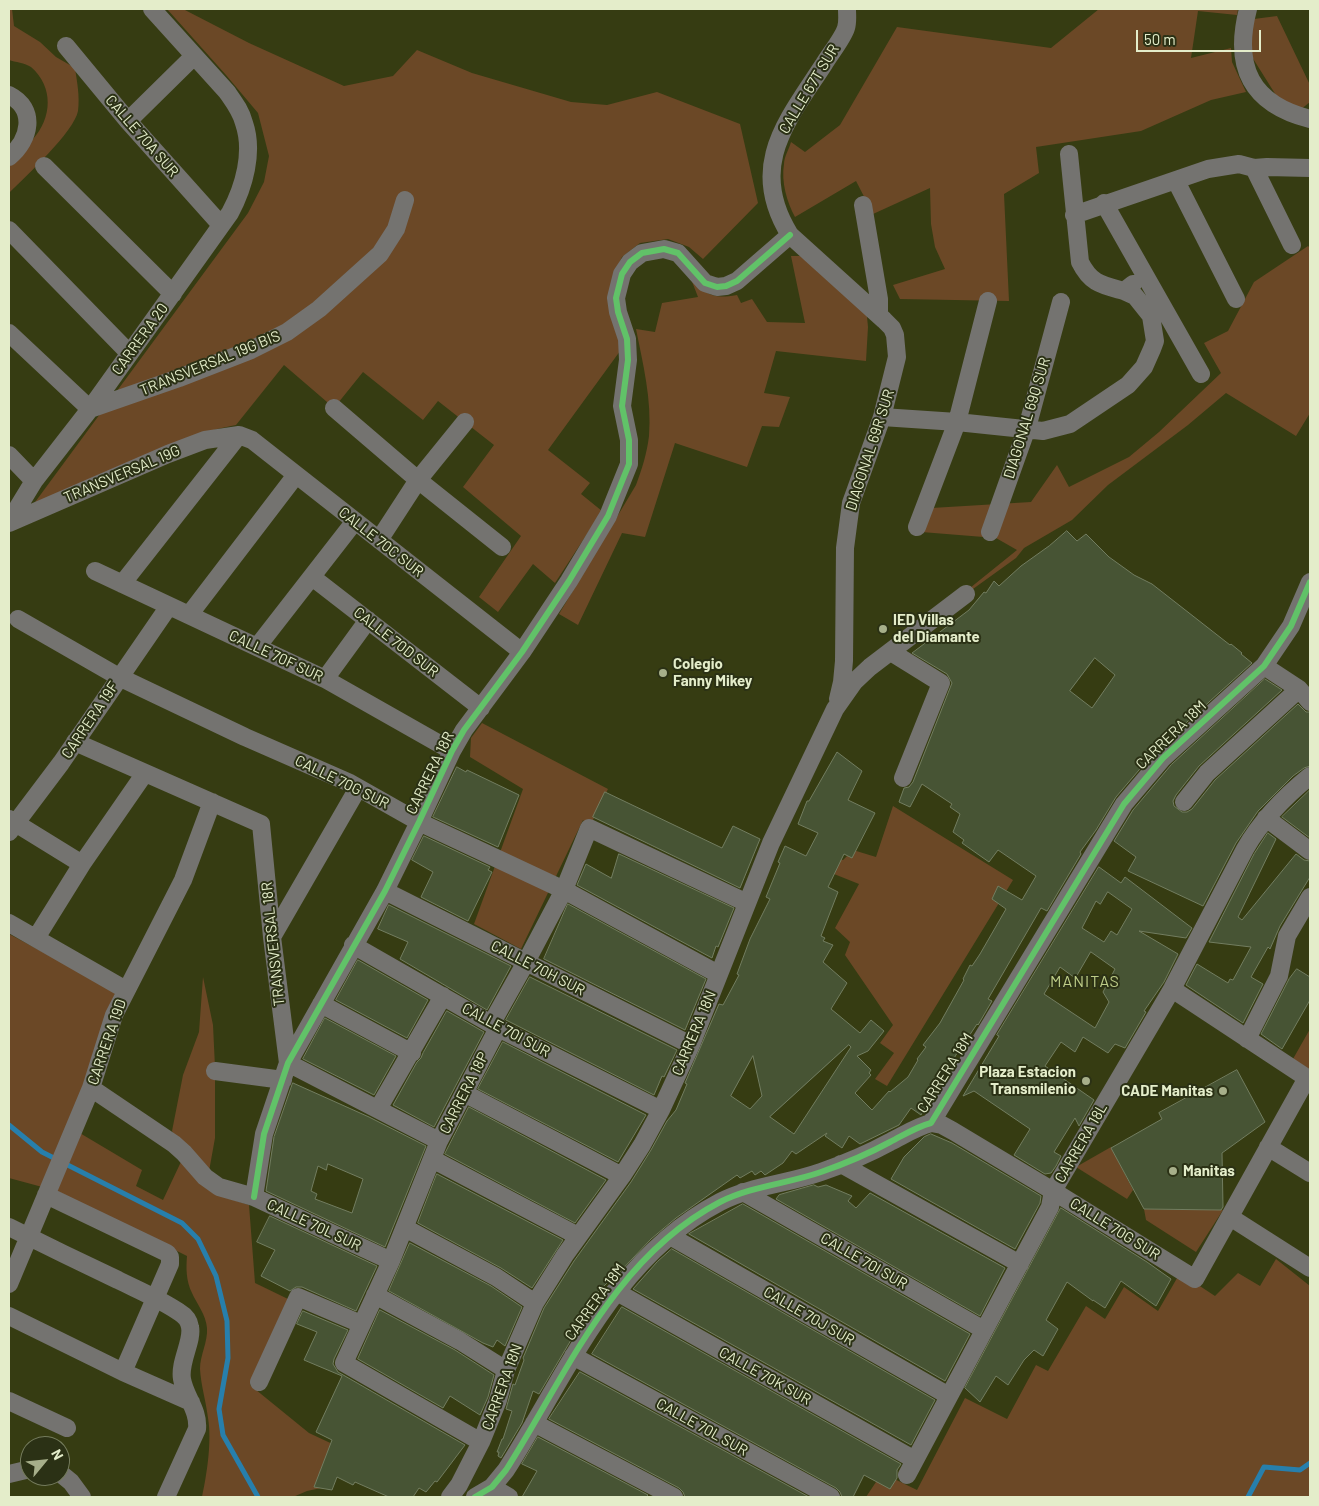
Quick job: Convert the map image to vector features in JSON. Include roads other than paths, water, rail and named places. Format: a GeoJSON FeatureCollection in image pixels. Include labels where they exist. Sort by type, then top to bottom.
{"type":"FeatureCollection","features":[{"type":"Feature","properties":{"kind":"street","name":"CARRERA 20"},"geometry":{"type":"LineString","coordinates":[[9,523],[34,481],[90,409],[221,225],[237,200],[243,182],[248,145],[245,123],[238,107],[227,92],[152,9]]}},
{"type":"Feature","properties":{"kind":"street","name":"CALLE 67T SUR"},"geometry":{"type":"LineString","coordinates":[[847,9],[846,29],[792,114],[776,145],[770,177],[774,202],[790,235],[879,315]]}},
{"type":"Feature","properties":{"kind":"street"},"geometry":{"type":"LineString","coordinates":[[1248,9],[1241,41],[1245,65],[1255,86],[1263,96],[1277,107],[1286,112],[1310,119]]}},
{"type":"Feature","properties":{"kind":"street","name":"CALLE 70A SUR"},"geometry":{"type":"LineString","coordinates":[[66,46],[128,121],[221,225]]}},
{"type":"Feature","properties":{"kind":"street"},"geometry":{"type":"LineString","coordinates":[[128,121],[194,56]]}},
{"type":"Feature","properties":{"kind":"street"},"geometry":{"type":"LineString","coordinates":[[9,96],[17,100],[25,108],[28,118],[23,141],[9,157]]}},
{"type":"Feature","properties":{"kind":"street"},"geometry":{"type":"LineString","coordinates":[[882,417],[1027,428],[1043,431],[1070,424],[1118,393],[1144,368],[1155,341],[1152,316],[1135,296],[1100,285],[1086,273],[1080,262],[1069,154]]}},
{"type":"Feature","properties":{"kind":"street"},"geometry":{"type":"LineString","coordinates":[[1074,215],[1104,203],[1226,164],[1239,164],[1254,168],[1310,168]]}},
{"type":"Feature","properties":{"kind":"street"},"geometry":{"type":"LineString","coordinates":[[44,166],[172,294]]}},
{"type":"Feature","properties":{"kind":"street"},"geometry":{"type":"LineString","coordinates":[[1254,168],[1292,245]]}},
{"type":"Feature","properties":{"kind":"street"},"geometry":{"type":"LineString","coordinates":[[1176,181],[1236,299]]}},
{"type":"Feature","properties":{"kind":"street","name":"TRANSVERSAL 19G BIS"},"geometry":{"type":"LineString","coordinates":[[90,409],[179,378],[251,350],[287,332],[319,309],[380,254],[392,236],[401,215],[404,200]]}},
{"type":"Feature","properties":{"kind":"street"},"geometry":{"type":"LineString","coordinates":[[1104,203],[1201,374]]}},
{"type":"Feature","properties":{"kind":"street"},"geometry":{"type":"LineString","coordinates":[[864,205],[879,299],[879,315]]}},
{"type":"Feature","properties":{"kind":"street"},"geometry":{"type":"LineString","coordinates":[[9,230],[129,353]]}},
{"type":"Feature","properties":{"kind":"street","name":"CARRERA 18R"},"geometry":{"type":"LineString","coordinates":[[254,1197],[264,1134],[288,1063],[385,890],[420,822],[452,751],[464,730],[522,652],[569,581],[608,516],[629,464],[629,440],[622,406],[628,360],[626,340],[616,298],[622,274],[630,262],[642,253],[664,250],[678,253],[705,283],[717,287],[726,286],[737,281],[790,235]]}},
{"type":"Feature","properties":{"kind":"street"},"geometry":{"type":"LineString","coordinates":[[1124,291],[1144,274]]}},
{"type":"Feature","properties":{"kind":"street"},"geometry":{"type":"LineString","coordinates":[[917,527],[957,422],[988,301]]}},
{"type":"Feature","properties":{"kind":"street","name":"DIAGONAL 69Q SUR"},"geometry":{"type":"LineString","coordinates":[[990,532],[1027,428],[1061,302]]}},
{"type":"Feature","properties":{"kind":"street","name":"DIAGONAL 69R SUR"},"geometry":{"type":"LineString","coordinates":[[835,710],[842,682],[844,661],[845,548],[849,510],[882,417],[895,366],[896,345],[892,328],[879,315]]}},
{"type":"Feature","properties":{"kind":"street"},"geometry":{"type":"LineString","coordinates":[[9,333],[90,409]]}},
{"type":"Feature","properties":{"kind":"street"},"geometry":{"type":"LineString","coordinates":[[334,408],[418,480],[502,547]]}},
{"type":"Feature","properties":{"kind":"street"},"geometry":{"type":"LineString","coordinates":[[379,540],[418,480],[465,422]]}},
{"type":"Feature","properties":{"kind":"street"},"geometry":{"type":"LineString","coordinates":[[122,584],[239,435]]}},
{"type":"Feature","properties":{"kind":"street","name":"CALLE 70C SUR"},"geometry":{"type":"LineString","coordinates":[[239,435],[252,440],[522,652]]}},
{"type":"Feature","properties":{"kind":"street","name":"TRANSVERSAL 19G"},"geometry":{"type":"LineString","coordinates":[[9,523],[168,454],[205,440],[239,435]]}},
{"type":"Feature","properties":{"kind":"street"},"geometry":{"type":"LineString","coordinates":[[9,455],[34,481]]}},
{"type":"Feature","properties":{"kind":"street"},"geometry":{"type":"LineString","coordinates":[[188,615],[296,475]]}},
{"type":"Feature","properties":{"kind":"street"},"geometry":{"type":"LineString","coordinates":[[257,647],[355,521]]}},
{"type":"Feature","properties":{"kind":"street","name":"CALLE 70F SUR"},"geometry":{"type":"LineString","coordinates":[[95,571],[325,679],[452,751]]}},
{"type":"Feature","properties":{"kind":"street","name":"CALLE 70D SUR"},"geometry":{"type":"LineString","coordinates":[[312,577],[481,708]]}},
{"type":"Feature","properties":{"kind":"street","name":"CARRERA 18M"},"geometry":{"type":"LineString","coordinates":[[492,1488],[506,1470],[573,1356],[616,1291],[641,1262],[670,1236],[720,1202],[743,1192],[795,1180],[841,1164],[919,1126],[931,1123],[1124,804],[1163,758],[1264,666],[1291,626],[1310,582]]}},
{"type":"Feature","properties":{"kind":"street","name":"CARRERA 18N"},"geometry":{"type":"LineString","coordinates":[[450,1497],[459,1485],[481,1442],[498,1400],[506,1370],[535,1303],[578,1236],[607,1199],[642,1145],[661,1110],[691,1045],[771,843],[835,710],[854,682],[870,667],[966,594]]}},
{"type":"Feature","properties":{"kind":"street","name":"CARRERA 19F"},"geometry":{"type":"LineString","coordinates":[[11,824],[61,763],[170,606]]}},
{"type":"Feature","properties":{"kind":"street","name":"CALLE 70G SUR"},"geometry":{"type":"LineString","coordinates":[[18,619],[119,677],[358,788],[420,822],[564,890],[718,974]]}},
{"type":"Feature","properties":{"kind":"street"},"geometry":{"type":"LineString","coordinates":[[325,679],[368,620]]}},
{"type":"Feature","properties":{"kind":"street"},"geometry":{"type":"LineString","coordinates":[[891,652],[941,683],[904,778]]}},
{"type":"Feature","properties":{"kind":"street"},"geometry":{"type":"LineString","coordinates":[[1184,802],[1207,773],[1305,695],[1264,666]]}},
{"type":"Feature","properties":{"kind":"street"},"geometry":{"type":"LineString","coordinates":[[75,742],[212,802]]}},
{"type":"Feature","properties":{"kind":"street"},"geometry":{"type":"LineString","coordinates":[[36,938],[82,864],[145,773]]}},
{"type":"Feature","properties":{"kind":"street","name":"CARRERA 18L"},"geometry":{"type":"LineString","coordinates":[[911,1468],[1050,1208],[1053,1190],[1172,989],[1255,831],[1310,776]]}},
{"type":"Feature","properties":{"kind":"street"},"geometry":{"type":"LineString","coordinates":[[272,937],[358,788]]}},
{"type":"Feature","properties":{"kind":"street","name":"TRANSVERSAL 18R"},"geometry":{"type":"LineString","coordinates":[[212,802],[261,824],[272,937],[288,1063]]}},
{"type":"Feature","properties":{"kind":"street","name":"CARRERA 19D"},"geometry":{"type":"LineString","coordinates":[[9,1284],[91,1088],[114,1015],[183,880],[212,802]]}},
{"type":"Feature","properties":{"kind":"street"},"geometry":{"type":"LineString","coordinates":[[1266,818],[1310,851]]}},
{"type":"Feature","properties":{"kind":"street"},"geometry":{"type":"LineString","coordinates":[[11,824],[82,864]]}},
{"type":"Feature","properties":{"kind":"street","name":"CARRERA 18P"},"geometry":{"type":"LineString","coordinates":[[481,1442],[344,1364],[391,1261],[439,1141],[498,1028],[494,1019],[564,890],[589,828],[747,903]]}},
{"type":"Feature","properties":{"kind":"street","name":"CALLE 70H SUR"},"geometry":{"type":"LineString","coordinates":[[385,890],[691,1045]]}},
{"type":"Feature","properties":{"kind":"street"},"geometry":{"type":"LineString","coordinates":[[1247,1038],[1279,976],[1287,936],[1310,897]]}},
{"type":"Feature","properties":{"kind":"street"},"geometry":{"type":"LineString","coordinates":[[9,923],[126,990]]}},
{"type":"Feature","properties":{"kind":"street","name":"CALLE 70I SUR"},"geometry":{"type":"LineString","coordinates":[[353,946],[498,1028],[661,1110]]}},
{"type":"Feature","properties":{"kind":"street"},"geometry":{"type":"LineString","coordinates":[[1172,989],[1309,1079],[1268,1147],[1230,1217],[1310,1268]]}},
{"type":"Feature","properties":{"kind":"street"},"geometry":{"type":"LineString","coordinates":[[378,1109],[412,1053],[443,996]]}},
{"type":"Feature","properties":{"kind":"street"},"geometry":{"type":"LineString","coordinates":[[321,1004],[412,1053]]}},
{"type":"Feature","properties":{"kind":"street"},"geometry":{"type":"LineString","coordinates":[[288,1063],[439,1141]]}},
{"type":"Feature","properties":{"kind":"street"},"geometry":{"type":"LineString","coordinates":[[214,1071],[283,1080]]}},
{"type":"Feature","properties":{"kind":"street","name":"CALLE 70L SUR"},"geometry":{"type":"LineString","coordinates":[[91,1088],[174,1144],[204,1177],[219,1187],[254,1197],[391,1261]]}},
{"type":"Feature","properties":{"kind":"street"},"geometry":{"type":"LineString","coordinates":[[464,1093],[622,1176]]}},
{"type":"Feature","properties":{"kind":"street","name":"CALLE 70G SUR"},"geometry":{"type":"LineString","coordinates":[[931,1123],[953,1131],[1053,1190],[1195,1279],[1230,1217]]}},
{"type":"Feature","properties":{"kind":"street"},"geometry":{"type":"LineString","coordinates":[[1268,1147],[1310,1173]]}},
{"type":"Feature","properties":{"kind":"street"},"geometry":{"type":"LineString","coordinates":[[432,1159],[578,1236]]}},
{"type":"Feature","properties":{"kind":"street"},"geometry":{"type":"LineString","coordinates":[[841,1164],[1020,1264]]}},
{"type":"Feature","properties":{"kind":"street","name":"CALLE 70I SUR"},"geometry":{"type":"LineString","coordinates":[[743,1192],[984,1330]]}},
{"type":"Feature","properties":{"kind":"street"},"geometry":{"type":"LineString","coordinates":[[46,1195],[167,1253],[171,1262],[123,1372]]}},
{"type":"Feature","properties":{"kind":"street"},"geometry":{"type":"LineString","coordinates":[[9,1227],[155,1299],[180,1312],[186,1318],[190,1326],[182,1376],[185,1391],[198,1421],[197,1429],[166,1497]]}},
{"type":"Feature","properties":{"kind":"street"},"geometry":{"type":"LineString","coordinates":[[405,1228],[496,1277],[535,1303]]}},
{"type":"Feature","properties":{"kind":"street","name":"CALLE 70J SUR"},"geometry":{"type":"LineString","coordinates":[[670,1236],[949,1396]]}},
{"type":"Feature","properties":{"kind":"street","name":"CALLE 70K SUR"},"geometry":{"type":"LineString","coordinates":[[616,1291],[911,1468]]}},
{"type":"Feature","properties":{"kind":"street"},"geometry":{"type":"LineString","coordinates":[[375,1295],[460,1341],[506,1370]]}},
{"type":"Feature","properties":{"kind":"street"},"geometry":{"type":"LineString","coordinates":[[259,1382],[298,1297],[361,1324]]}},
{"type":"Feature","properties":{"kind":"street"},"geometry":{"type":"LineString","coordinates":[[9,1316],[123,1372],[191,1402]]}},
{"type":"Feature","properties":{"kind":"street","name":"CALLE 70L SUR"},"geometry":{"type":"LineString","coordinates":[[573,1356],[830,1497]]}},
{"type":"Feature","properties":{"kind":"street"},"geometry":{"type":"LineString","coordinates":[[9,1401],[67,1428]]}},
{"type":"Feature","properties":{"kind":"street"},"geometry":{"type":"LineString","coordinates":[[534,1423],[674,1497]]}},
{"type":"Feature","properties":{"kind":"street"},"geometry":{"type":"LineString","coordinates":[[70,1481],[82,1497]]}},
{"type":"Feature","properties":{"kind":"street"},"geometry":{"type":"LineString","coordinates":[[475,1497],[492,1488],[509,1497]]}},
{"type":"Feature","properties":{"kind":"waterway"},"geometry":{"type":"LineString","coordinates":[[9,1125],[42,1152],[182,1223],[198,1239],[216,1276],[227,1321],[228,1358],[219,1409],[223,1435],[258,1497]]}},
{"type":"Feature","properties":{"kind":"waterway"},"geometry":{"type":"LineString","coordinates":[[1248,1497],[1264,1467],[1300,1470],[1310,1463]]}},
{"type":"Feature","properties":{"kind":"place","name":"IED Villas del Diamante"},"geometry":{"type":"Point","coordinates":[883,629]}},
{"type":"Feature","properties":{"kind":"place","name":"Colegio Fanny Mikey"},"geometry":{"type":"Point","coordinates":[663,673]}},
{"type":"Feature","properties":{"kind":"place","name":"Plaza Estacion Transmilenio"},"geometry":{"type":"Point","coordinates":[1086,1081]}},
{"type":"Feature","properties":{"kind":"place","name":"CADE Manitas"},"geometry":{"type":"Point","coordinates":[1223,1091]}},
{"type":"Feature","properties":{"kind":"place","name":"Manitas"},"geometry":{"type":"Point","coordinates":[1173,1171]}},
{"type":"Feature","properties":{"kind":"district","name":"MANITAS"},"geometry":{"type":"Point","coordinates":[1085,982]}}]}
